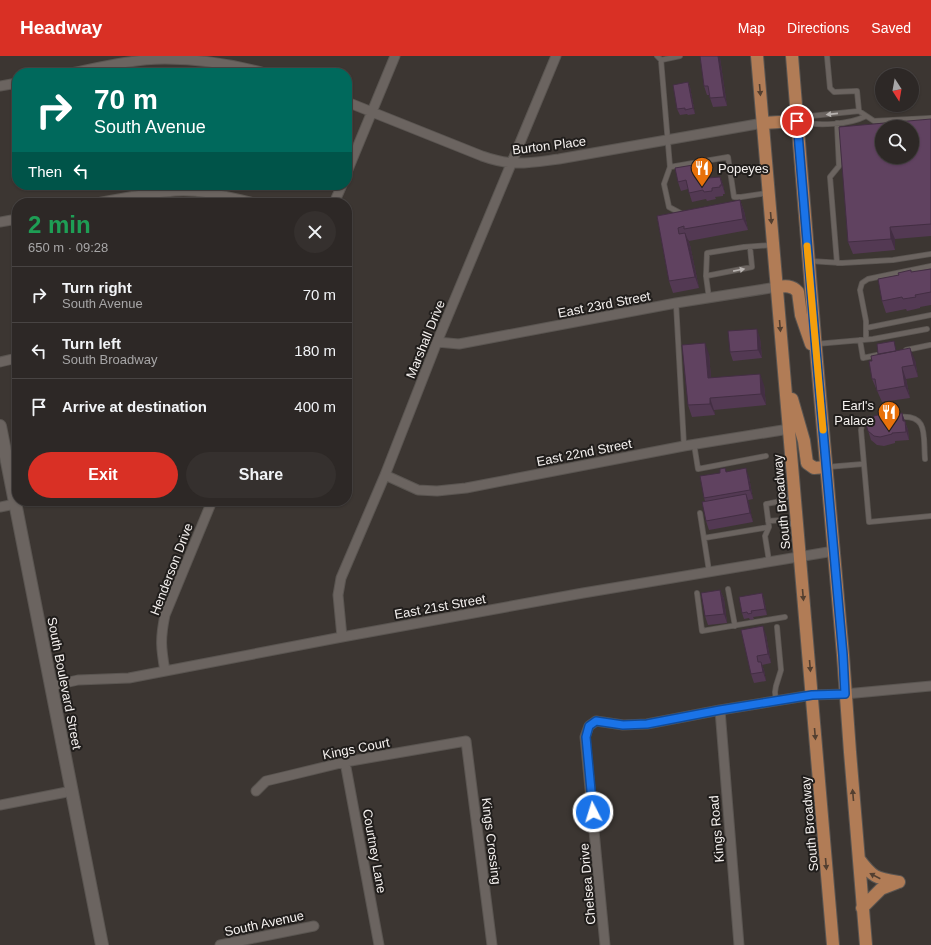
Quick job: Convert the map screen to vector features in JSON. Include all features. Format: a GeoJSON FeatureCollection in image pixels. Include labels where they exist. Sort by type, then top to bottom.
{"type":"FeatureCollection","features":[{"type":"Feature","properties":{"kind":"main road","name":"South Broadway"},"geometry":{"type":"LineString","coordinates":[[757,56],[833,945]]}},
{"type":"Feature","properties":{"kind":"main road"},"geometry":{"type":"LineString","coordinates":[[792,56],[866,945]]}},
{"type":"Feature","properties":{"kind":"main road"},"geometry":{"type":"LineString","coordinates":[[763,123],[797,121]]}},
{"type":"Feature","properties":{"kind":"main road"},"geometry":{"type":"LineString","coordinates":[[777,288],[787,286],[798,292],[801,315],[817,362]]}},
{"type":"Feature","properties":{"kind":"main road"},"geometry":{"type":"LineString","coordinates":[[784,375],[804,441],[807,463],[814,468],[826,467]]}},
{"type":"Feature","properties":{"kind":"main road","name":"South Boulevard Street"},"geometry":{"type":"LineString","coordinates":[[0,426],[12,478]]}},
{"type":"Feature","properties":{"kind":"main road","name":"South Boulevard Street"},"geometry":{"type":"LineString","coordinates":[[15,506],[102,945]]}},
{"type":"Feature","properties":{"kind":"main road"},"geometry":{"type":"LineString","coordinates":[[858,859],[869,874],[882,879],[898,882],[881,889],[862,908]]}},
{"type":"Feature","properties":{"kind":"street"},"geometry":{"type":"LineString","coordinates":[[352,160],[395,56]]}},
{"type":"Feature","properties":{"kind":"street","name":"Marshall Drive"},"geometry":{"type":"LineString","coordinates":[[342,637],[338,595],[341,578],[386,475],[437,342],[556,56]]}},
{"type":"Feature","properties":{"kind":"street"},"geometry":{"type":"LineString","coordinates":[[98,68],[125,63],[164,59],[209,61],[248,68]]}},
{"type":"Feature","properties":{"kind":"street"},"geometry":{"type":"LineString","coordinates":[[0,86],[12,84]]}},
{"type":"Feature","properties":{"kind":"street","name":"Burton Place"},"geometry":{"type":"LineString","coordinates":[[352,104],[498,162],[511,164],[530,163],[763,123]]}},
{"type":"Feature","properties":{"kind":"street"},"geometry":{"type":"LineString","coordinates":[[122,198],[176,191],[211,193],[232,198]]}},
{"type":"Feature","properties":{"kind":"street"},"geometry":{"type":"LineString","coordinates":[[0,222],[12,220]]}},
{"type":"Feature","properties":{"kind":"street","name":"East 23rd Street"},"geometry":{"type":"LineString","coordinates":[[437,342],[459,344],[676,303],[777,288]]}},
{"type":"Feature","properties":{"kind":"street"},"geometry":{"type":"LineString","coordinates":[[0,362],[12,359]]}},
{"type":"Feature","properties":{"kind":"street","name":"East 22nd Street"},"geometry":{"type":"LineString","coordinates":[[386,475],[418,490],[437,491],[466,488],[694,444],[789,429]]}},
{"type":"Feature","properties":{"kind":"street"},"geometry":{"type":"LineString","coordinates":[[0,507],[12,505]]}},
{"type":"Feature","properties":{"kind":"street","name":"Henderson Drive"},"geometry":{"type":"LineString","coordinates":[[165,671],[160,647],[161,631],[165,615],[210,506]]}},
{"type":"Feature","properties":{"kind":"street","name":"East 21st Street"},"geometry":{"type":"LineString","coordinates":[[51,686],[78,680],[129,678],[342,637],[834,550]]}},
{"type":"Feature","properties":{"kind":"street"},"geometry":{"type":"LineString","coordinates":[[720,710],[812,695],[845,694],[931,686]]}},
{"type":"Feature","properties":{"kind":"street","name":"Chelsea Drive"},"geometry":{"type":"LineString","coordinates":[[605,945],[586,737],[589,726],[596,721],[623,725],[647,724],[720,710]]}},
{"type":"Feature","properties":{"kind":"street","name":"Kings Road"},"geometry":{"type":"LineString","coordinates":[[720,710],[739,945]]}},
{"type":"Feature","properties":{"kind":"street","name":"Kings Court"},"geometry":{"type":"LineString","coordinates":[[256,791],[266,781],[345,762],[466,741]]}},
{"type":"Feature","properties":{"kind":"street","name":"Kings Crossing"},"geometry":{"type":"LineString","coordinates":[[466,741],[492,945]]}},
{"type":"Feature","properties":{"kind":"street","name":"Courtney Lane"},"geometry":{"type":"LineString","coordinates":[[345,762],[379,945]]}},
{"type":"Feature","properties":{"kind":"street"},"geometry":{"type":"LineString","coordinates":[[0,805],[72,791]]}},
{"type":"Feature","properties":{"kind":"street","name":"South Avenue"},"geometry":{"type":"LineString","coordinates":[[220,945],[314,926]]}},
{"type":"Feature","properties":{"kind":"lane"},"geometry":{"type":"LineString","coordinates":[[657,56],[661,60],[670,167],[664,184],[669,207],[679,213],[687,215]]}},
{"type":"Feature","properties":{"kind":"lane"},"geometry":{"type":"LineString","coordinates":[[661,60],[680,56]]}},
{"type":"Feature","properties":{"kind":"lane"},"geometry":{"type":"LineString","coordinates":[[828,56],[830,88],[834,92],[857,91],[859,111]]}},
{"type":"Feature","properties":{"kind":"lane"},"geometry":{"type":"LineString","coordinates":[[797,121],[811,116],[859,111],[874,121],[931,118]]}},
{"type":"Feature","properties":{"kind":"lane"},"geometry":{"type":"LineString","coordinates":[[797,121],[812,124],[837,123],[858,120],[866,116]]}},
{"type":"Feature","properties":{"kind":"lane"},"geometry":{"type":"LineString","coordinates":[[837,123],[839,166],[830,177],[837,263]]}},
{"type":"Feature","properties":{"kind":"lane"},"geometry":{"type":"LineString","coordinates":[[670,167],[728,158],[733,199],[769,193]]}},
{"type":"Feature","properties":{"kind":"lane"},"geometry":{"type":"LineString","coordinates":[[709,298],[706,276],[707,253],[773,245]]}},
{"type":"Feature","properties":{"kind":"lane"},"geometry":{"type":"LineString","coordinates":[[706,276],[752,267],[750,247]]}},
{"type":"Feature","properties":{"kind":"lane"},"geometry":{"type":"LineString","coordinates":[[809,261],[837,263],[893,260],[931,254]]}},
{"type":"Feature","properties":{"kind":"lane"},"geometry":{"type":"LineString","coordinates":[[866,339],[866,321],[860,290],[862,284],[868,279],[931,266]]}},
{"type":"Feature","properties":{"kind":"lane"},"geometry":{"type":"LineString","coordinates":[[676,303],[684,446]]}},
{"type":"Feature","properties":{"kind":"lane"},"geometry":{"type":"LineString","coordinates":[[866,328],[931,315]]}},
{"type":"Feature","properties":{"kind":"lane"},"geometry":{"type":"LineString","coordinates":[[815,344],[860,340],[927,329]]}},
{"type":"Feature","properties":{"kind":"lane"},"geometry":{"type":"LineString","coordinates":[[860,340],[863,358],[885,354]]}},
{"type":"Feature","properties":{"kind":"lane"},"geometry":{"type":"LineString","coordinates":[[900,351],[930,346]]}},
{"type":"Feature","properties":{"kind":"lane"},"geometry":{"type":"LineString","coordinates":[[890,417],[911,416],[921,423],[923,429],[925,459]]}},
{"type":"Feature","properties":{"kind":"lane"},"geometry":{"type":"LineString","coordinates":[[877,419],[870,419],[862,425],[861,430],[869,522],[931,516]]}},
{"type":"Feature","properties":{"kind":"lane"},"geometry":{"type":"LineString","coordinates":[[694,444],[698,469],[766,456]]}},
{"type":"Feature","properties":{"kind":"lane"},"geometry":{"type":"LineString","coordinates":[[826,467],[864,464]]}},
{"type":"Feature","properties":{"kind":"lane"},"geometry":{"type":"LineString","coordinates":[[768,561],[765,536],[769,527],[766,504],[782,501],[787,498],[794,489]]}},
{"type":"Feature","properties":{"kind":"lane"},"geometry":{"type":"LineString","coordinates":[[700,513],[709,572]]}},
{"type":"Feature","properties":{"kind":"lane"},"geometry":{"type":"LineString","coordinates":[[768,521],[784,520],[791,523],[798,529]]}},
{"type":"Feature","properties":{"kind":"lane"},"geometry":{"type":"LineString","coordinates":[[704,538],[769,527]]}},
{"type":"Feature","properties":{"kind":"lane"},"geometry":{"type":"LineString","coordinates":[[728,588],[735,626]]}},
{"type":"Feature","properties":{"kind":"lane"},"geometry":{"type":"LineString","coordinates":[[697,593],[702,631],[785,617]]}},
{"type":"Feature","properties":{"kind":"lane"},"geometry":{"type":"LineString","coordinates":[[776,701],[775,692],[781,670],[777,627]]}},
{"type":"Feature","properties":{"kind":"building"},"geometry":{"type":"Polygon","coordinates":[[[700,56],[718,56],[724,97],[710,98],[708,86],[704,86],[700,56]]]}},
{"type":"Feature","properties":{"kind":"building"},"geometry":{"type":"Polygon","coordinates":[[[688,82],[693,108],[685,110],[685,108],[677,109],[673,85],[688,82]]]}},
{"type":"Feature","properties":{"kind":"building"},"geometry":{"type":"Polygon","coordinates":[[[931,119],[931,224],[890,227],[891,239],[848,242],[839,127],[875,124],[875,164],[919,164],[919,120],[931,119]]]}},
{"type":"Feature","properties":{"kind":"building"},"geometry":{"type":"Polygon","coordinates":[[[705,163],[708,178],[720,177],[722,185],[720,185],[720,187],[712,188],[712,191],[704,192],[703,190],[689,193],[686,180],[678,182],[675,168],[705,163]]]}},
{"type":"Feature","properties":{"kind":"building"},"geometry":{"type":"Polygon","coordinates":[[[740,200],[743,219],[684,229],[684,226],[678,228],[679,234],[685,233],[695,277],[669,281],[657,216],[740,200]]]}},
{"type":"Feature","properties":{"kind":"building"},"geometry":{"type":"Polygon","coordinates":[[[931,269],[931,292],[915,295],[916,297],[903,299],[902,297],[882,301],[878,279],[899,275],[898,273],[911,270],[911,272],[931,269]]]}},
{"type":"Feature","properties":{"kind":"building"},"geometry":{"type":"Polygon","coordinates":[[[757,329],[758,350],[730,352],[728,331],[757,329]]]}},
{"type":"Feature","properties":{"kind":"building"},"geometry":{"type":"Polygon","coordinates":[[[894,341],[896,351],[878,354],[877,344],[894,341]]]}},
{"type":"Feature","properties":{"kind":"building"},"geometry":{"type":"Polygon","coordinates":[[[705,343],[708,378],[760,374],[761,394],[710,398],[710,404],[688,405],[682,345],[705,343]]]}},
{"type":"Feature","properties":{"kind":"building"},"geometry":{"type":"Polygon","coordinates":[[[910,348],[914,365],[902,367],[905,386],[877,391],[875,379],[872,379],[869,361],[872,361],[871,356],[910,348]]]}},
{"type":"Feature","properties":{"kind":"building"},"geometry":{"type":"Polygon","coordinates":[[[891,411],[891,414],[902,413],[903,421],[905,421],[906,432],[892,433],[880,437],[874,436],[868,431],[866,424],[868,416],[872,419],[874,416],[878,415],[878,412],[891,411]]]}},
{"type":"Feature","properties":{"kind":"building"},"geometry":{"type":"Polygon","coordinates":[[[725,468],[726,472],[746,468],[750,490],[704,498],[700,476],[720,473],[720,469],[725,468]]]}},
{"type":"Feature","properties":{"kind":"building"},"geometry":{"type":"Polygon","coordinates":[[[746,494],[750,513],[706,521],[702,502],[746,494]]]}},
{"type":"Feature","properties":{"kind":"building"},"geometry":{"type":"Polygon","coordinates":[[[720,590],[724,614],[705,616],[701,593],[720,590]]]}},
{"type":"Feature","properties":{"kind":"building"},"geometry":{"type":"Polygon","coordinates":[[[762,593],[765,609],[751,611],[752,613],[748,614],[747,612],[742,613],[739,597],[762,593]]]}},
{"type":"Feature","properties":{"kind":"building"},"geometry":{"type":"Polygon","coordinates":[[[763,626],[768,654],[757,656],[758,662],[761,662],[763,672],[751,674],[741,630],[763,626]]]}},
{"type":"Feature","properties":{"kind":"slow traffic"},"geometry":{"type":"LineString","coordinates":[[807,246],[823,430]]}},
{"type":"Feature","properties":{"kind":"place","name":"Popeyes"},"geometry":{"type":"Point","coordinates":[702,188]}},
{"type":"Feature","properties":{"kind":"place","name":"Earl's Palace"},"geometry":{"type":"Point","coordinates":[889,432]}},
{"type":"Feature","properties":{"kind":"route"},"geometry":{"type":"LineString","coordinates":[[593,812],[586,737],[589,726],[596,721],[623,725],[647,724],[812,695],[845,694],[843,655],[797,121]]}}]}
